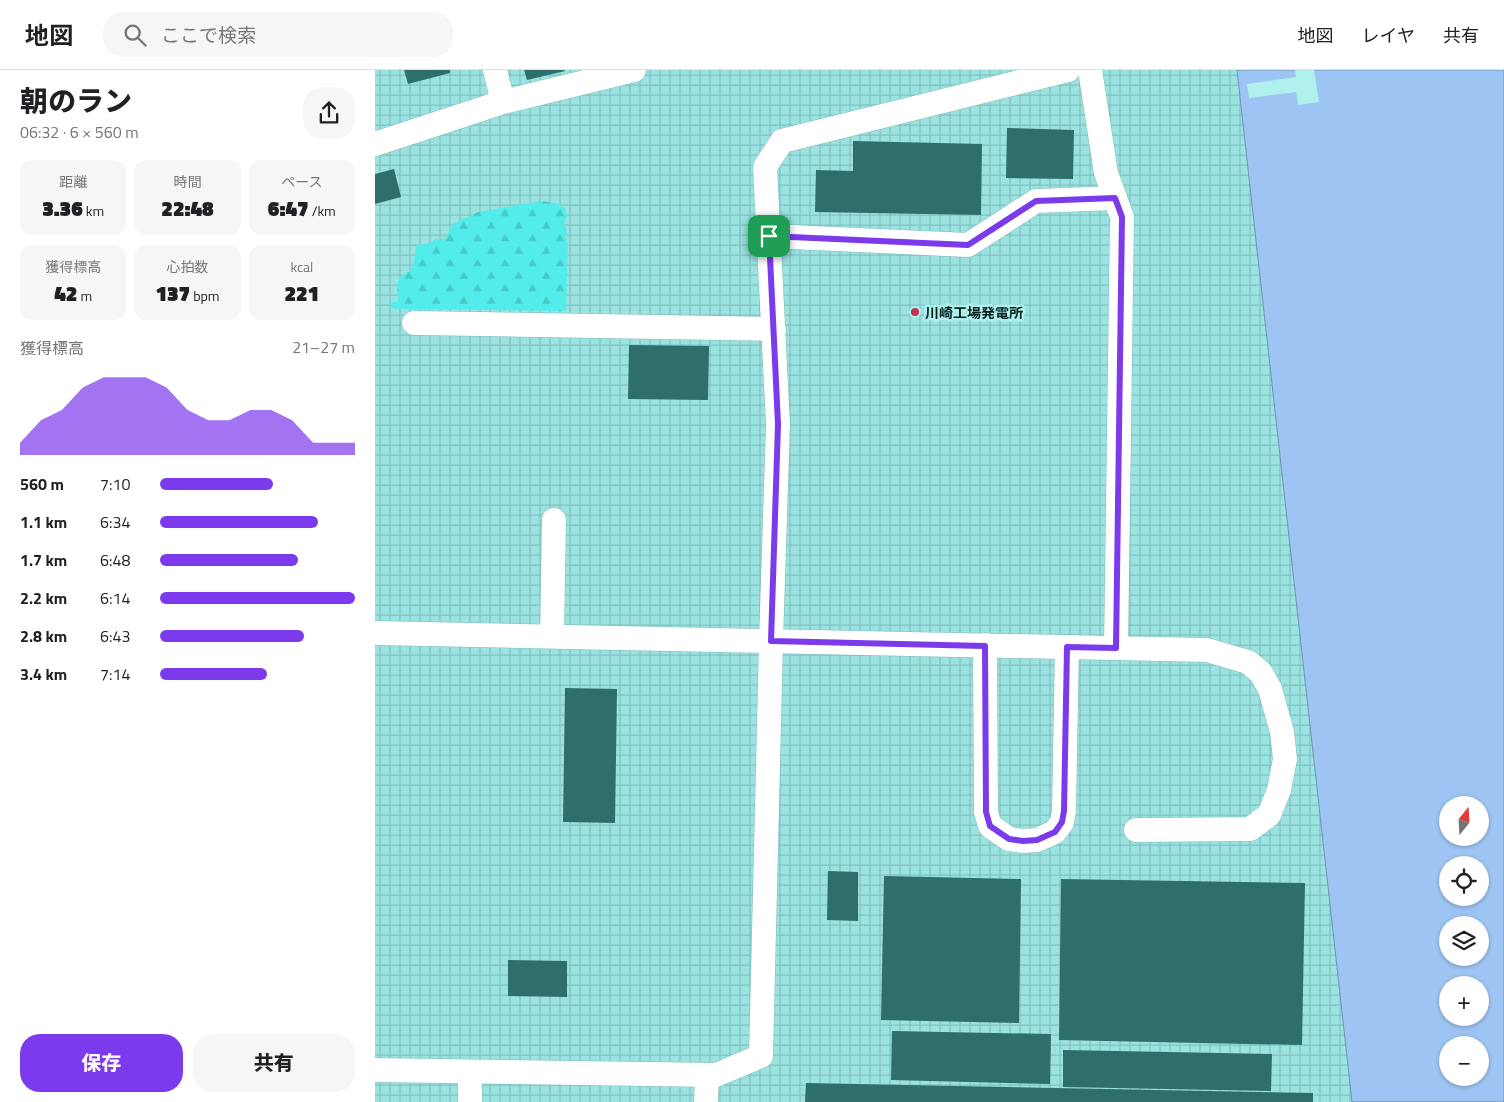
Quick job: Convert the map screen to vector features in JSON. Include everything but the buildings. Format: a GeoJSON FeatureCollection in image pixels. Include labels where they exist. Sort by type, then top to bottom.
{"type":"FeatureCollection","features":[{"type":"Feature","properties":{"kind":"lane"},"geometry":{"type":"LineString","coordinates":[[495,70],[503,102]]}},
{"type":"Feature","properties":{"kind":"lane"},"geometry":{"type":"LineString","coordinates":[[375,144],[581,76],[634,70]]}},
{"type":"Feature","properties":{"kind":"lane"},"geometry":{"type":"LineString","coordinates":[[375,1070],[716,1075],[761,1056],[778,424],[765,167],[782,141],[1067,70]]}},
{"type":"Feature","properties":{"kind":"lane"},"geometry":{"type":"LineString","coordinates":[[1090,70],[1106,173],[1122,217],[1116,648]]}},
{"type":"Feature","properties":{"kind":"lane"},"geometry":{"type":"LineString","coordinates":[[769,236],[968,245],[1036,201],[1115,198]]}},
{"type":"Feature","properties":{"kind":"lane"},"geometry":{"type":"LineString","coordinates":[[414,323],[774,329]]}},
{"type":"Feature","properties":{"kind":"lane"},"geometry":{"type":"LineString","coordinates":[[552,636],[554,520]]}},
{"type":"Feature","properties":{"kind":"lane"},"geometry":{"type":"LineString","coordinates":[[375,633],[1207,650],[1248,662],[1261,673],[1270,689],[1282,732],[1285,759],[1279,790],[1269,815],[1249,829],[1136,830]]}},
{"type":"Feature","properties":{"kind":"lane"},"geometry":{"type":"LineString","coordinates":[[985,646],[986,812],[990,826],[1009,839],[1023,841],[1037,840],[1055,832],[1062,822],[1064,811],[1067,647]]}},
{"type":"Feature","properties":{"kind":"lane"},"geometry":{"type":"LineString","coordinates":[[470,1072],[470,1102]]}},
{"type":"Feature","properties":{"kind":"lane"},"geometry":{"type":"LineString","coordinates":[[706,1102],[707,1075]]}},
{"type":"Feature","properties":{"kind":"shaded area"},"geometry":{"type":"Polygon","coordinates":[[[375,70],[1237,70],[1352,1102],[375,1102],[375,70]]]}},
{"type":"Feature","properties":{"kind":"shaded area"},"geometry":{"type":"Polygon","coordinates":[[[1237,70],[1504,70],[1504,1102],[1352,1102],[1237,70]]]}},
{"type":"Feature","properties":{"kind":"green space"},"geometry":{"type":"Polygon","coordinates":[[[541,201],[561,205],[567,215],[564,224],[567,231],[566,238],[568,244],[566,311],[395,309],[391,307],[389,303],[398,301],[397,286],[400,277],[412,268],[417,245],[430,243],[435,239],[445,239],[453,224],[478,212],[541,201]]]}},
{"type":"Feature","properties":{"kind":"pier"},"geometry":{"type":"Polygon","coordinates":[[[1295,70],[1314,70],[1319,102],[1298,105],[1296,92],[1249,98],[1247,84],[1296,77],[1295,70]]]}},
{"type":"Feature","properties":{"kind":"place","name":"川崎工場発電所"},"geometry":{"type":"Point","coordinates":[915,312]}},
{"type":"Feature","properties":{"kind":"route"},"geometry":{"type":"LineString","coordinates":[[1115,198],[1122,217],[1116,648],[1067,647],[1064,811],[1062,822],[1055,832],[1037,840],[1023,841],[1009,839],[990,826],[986,812],[985,646],[771,641],[778,424],[769,236],[968,245],[1036,201],[1115,198]]}}]}
